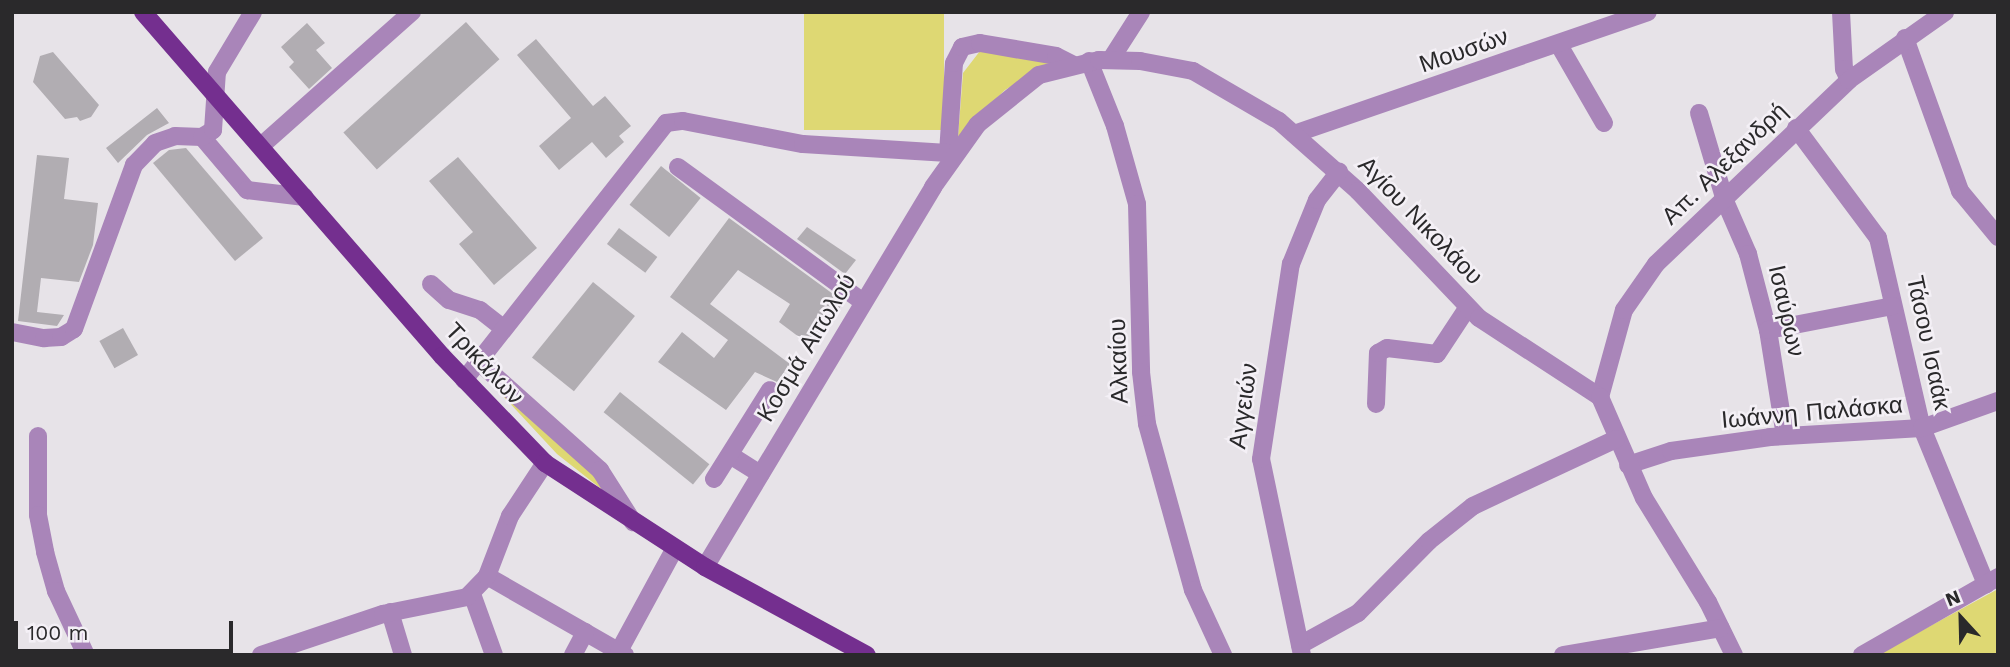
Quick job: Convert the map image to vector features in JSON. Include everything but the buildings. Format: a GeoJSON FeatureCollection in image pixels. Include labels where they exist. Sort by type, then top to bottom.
{"type":"FeatureCollection","features":[{"type":"Feature","properties":{"kind":"main road","name":"Τρικάλων"},"geometry":{"type":"LineString","coordinates":[[143,12],[464,380],[545,463],[705,567],[867,655]]}},
{"type":"Feature","properties":{"kind":"street"},"geometry":{"type":"LineString","coordinates":[[12,332],[44,338],[61,337],[74,329],[134,165],[148,148],[164,139],[202,137],[213,130],[213,93],[221,63],[253,12]]}},
{"type":"Feature","properties":{"kind":"street"},"geometry":{"type":"LineString","coordinates":[[261,146],[412,12]]}},
{"type":"Feature","properties":{"kind":"street"},"geometry":{"type":"LineString","coordinates":[[1111,59],[1141,12]]}},
{"type":"Feature","properties":{"kind":"street","name":"Μουσών"},"geometry":{"type":"LineString","coordinates":[[1294,134],[1559,45],[1648,12]]}},
{"type":"Feature","properties":{"kind":"street"},"geometry":{"type":"LineString","coordinates":[[1841,12],[1844,69],[1849,80]]}},
{"type":"Feature","properties":{"kind":"street","name":"Απ. Αλεξανδρή"},"geometry":{"type":"LineString","coordinates":[[1600,397],[1616,330],[1633,294],[1656,264],[1849,80],[1945,12]]}},
{"type":"Feature","properties":{"kind":"street"},"geometry":{"type":"LineString","coordinates":[[1905,38],[1960,191],[1998,237]]}},
{"type":"Feature","properties":{"kind":"street"},"geometry":{"type":"LineString","coordinates":[[464,380],[666,123],[684,121],[803,144],[951,154],[954,63],[962,47],[980,43],[1056,55],[1081,63]]}},
{"type":"Feature","properties":{"kind":"street"},"geometry":{"type":"LineString","coordinates":[[1559,45],[1604,123]]}},
{"type":"Feature","properties":{"kind":"street","name":"Αγίου Νικολάου"},"geometry":{"type":"LineString","coordinates":[[951,154],[991,111],[1021,87],[1081,63],[1111,59],[1193,71],[1227,87],[1294,134],[1339,172],[1468,307],[1503,336],[1600,397]]}},
{"type":"Feature","properties":{"kind":"street","name":"Αλκαίου"},"geometry":{"type":"LineString","coordinates":[[1081,63],[1115,126],[1137,204],[1141,372],[1149,432],[1193,590],[1223,655]]}},
{"type":"Feature","properties":{"kind":"street","name":"Ισαύρων"},"geometry":{"type":"LineString","coordinates":[[1699,113],[1725,201],[1748,254],[1768,330],[1785,436]]}},
{"type":"Feature","properties":{"kind":"street","name":"Τάσου Ισαάκ"},"geometry":{"type":"LineString","coordinates":[[1796,128],[1875,233],[1922,428],[1992,580]]}},
{"type":"Feature","properties":{"kind":"street"},"geometry":{"type":"LineString","coordinates":[[202,137],[247,190],[305,197]]}},
{"type":"Feature","properties":{"kind":"street","name":"Κοσμά Αιτωλού"},"geometry":{"type":"LineString","coordinates":[[705,567],[951,154]]}},
{"type":"Feature","properties":{"kind":"street"},"geometry":{"type":"LineString","coordinates":[[678,166],[863,302]]}},
{"type":"Feature","properties":{"kind":"street","name":"Αγγειών"},"geometry":{"type":"LineString","coordinates":[[1301,650],[1261,459],[1291,264],[1317,200],[1339,172]]}},
{"type":"Feature","properties":{"kind":"street"},"geometry":{"type":"LineString","coordinates":[[431,284],[449,300],[480,310],[503,328]]}},
{"type":"Feature","properties":{"kind":"street"},"geometry":{"type":"LineString","coordinates":[[1768,330],[1893,306]]}},
{"type":"Feature","properties":{"kind":"street"},"geometry":{"type":"LineString","coordinates":[[1376,404],[1378,353],[1387,348],[1437,354],[1468,307]]}},
{"type":"Feature","properties":{"kind":"street"},"geometry":{"type":"LineString","coordinates":[[478,361],[600,470],[633,522]]}},
{"type":"Feature","properties":{"kind":"street"},"geometry":{"type":"LineString","coordinates":[[714,479],[770,390]]}},
{"type":"Feature","properties":{"kind":"street"},"geometry":{"type":"LineString","coordinates":[[1600,397],[1628,465],[1734,655]]}},
{"type":"Feature","properties":{"kind":"street","name":"Ιωάννη Παλάσκα"},"geometry":{"type":"LineString","coordinates":[[1628,465],[1671,451],[1785,436],[1922,428],[1998,401]]}},
{"type":"Feature","properties":{"kind":"street"},"geometry":{"type":"LineString","coordinates":[[38,436],[38,515],[45,552],[60,601],[86,655]]}},
{"type":"Feature","properties":{"kind":"street"},"geometry":{"type":"LineString","coordinates":[[1301,650],[1358,613],[1429,541],[1473,506],[1616,439]]}},
{"type":"Feature","properties":{"kind":"street"},"geometry":{"type":"LineString","coordinates":[[730,455],[761,474]]}},
{"type":"Feature","properties":{"kind":"street"},"geometry":{"type":"LineString","coordinates":[[261,655],[390,612],[453,603],[472,594],[487,576],[510,516],[545,463]]}},
{"type":"Feature","properties":{"kind":"street"},"geometry":{"type":"LineString","coordinates":[[487,576],[622,653],[675,548]]}},
{"type":"Feature","properties":{"kind":"street"},"geometry":{"type":"LineString","coordinates":[[1863,655],[1992,580]]}},
{"type":"Feature","properties":{"kind":"street"},"geometry":{"type":"LineString","coordinates":[[472,594],[494,655]]}},
{"type":"Feature","properties":{"kind":"street"},"geometry":{"type":"LineString","coordinates":[[390,612],[403,655]]}},
{"type":"Feature","properties":{"kind":"street"},"geometry":{"type":"LineString","coordinates":[[1563,655],[1721,628]]}},
{"type":"Feature","properties":{"kind":"street"},"geometry":{"type":"LineString","coordinates":[[573,655],[585,632]]}},
{"type":"Feature","properties":{"kind":"shaded area"},"geometry":{"type":"Polygon","coordinates":[[[804,12],[944,12],[944,130],[804,130],[804,12]]]}},
{"type":"Feature","properties":{"kind":"shaded area"},"geometry":{"type":"Polygon","coordinates":[[[980,51],[1051,63],[1005,90],[958,137],[963,73],[980,51]]]}},
{"type":"Feature","properties":{"kind":"shaded area"},"geometry":{"type":"Polygon","coordinates":[[[490,382],[498,383],[530,419],[603,483],[609,495],[557,454],[490,382]]]}},
{"type":"Feature","properties":{"kind":"shaded area"},"geometry":{"type":"Polygon","coordinates":[[[1998,589],[1998,655],[1877,655],[1998,589]]]}}]}
